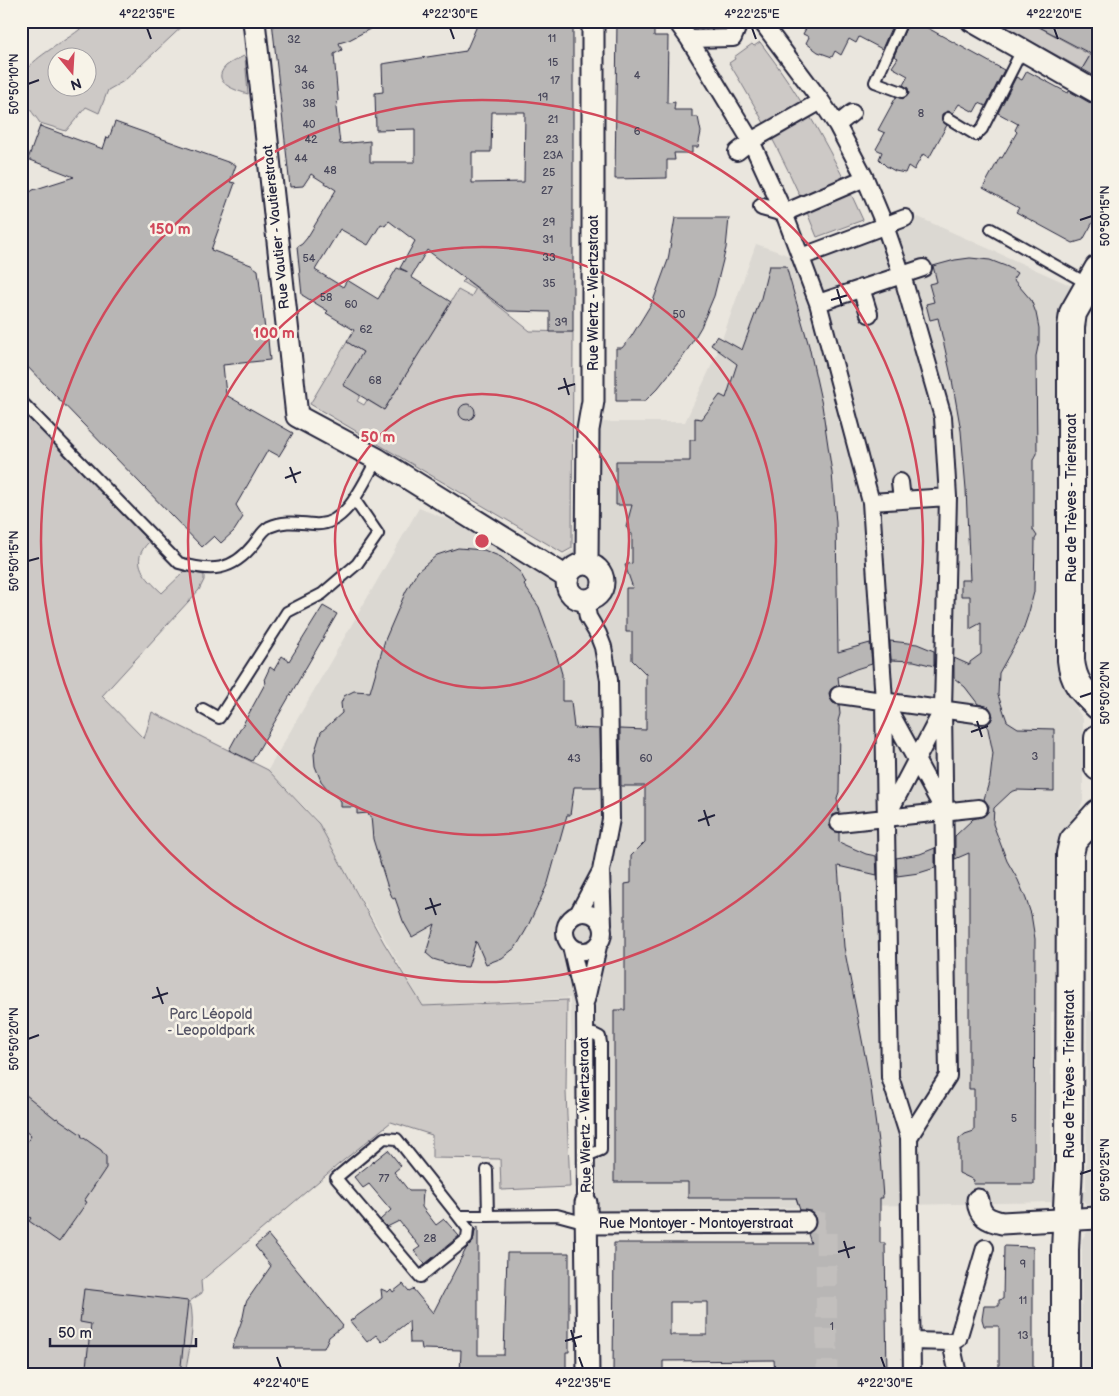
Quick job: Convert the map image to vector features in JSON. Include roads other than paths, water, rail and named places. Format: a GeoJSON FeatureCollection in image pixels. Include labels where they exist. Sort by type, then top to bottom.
{"type":"FeatureCollection","features":[{"type":"Feature","properties":{"kind":"street","name":"Rue Vautier - Vautierstraat"},"geometry":{"type":"LineString","coordinates":[[254,21],[297,416],[377,459],[568,578]]}},
{"type":"Feature","properties":{"kind":"street","name":"Rue Wiertz - Wiertzstraat"},"geometry":{"type":"LineString","coordinates":[[587,564],[588,430],[593,392],[593,21]]}},
{"type":"Feature","properties":{"kind":"street"},"geometry":{"type":"LineString","coordinates":[[676,21],[751,141],[784,214],[818,303],[871,502],[884,701],[890,1077],[909,1137],[912,1375]]}},
{"type":"Feature","properties":{"kind":"street"},"geometry":{"type":"LineString","coordinates":[[689,39],[733,38],[740,21]]}},
{"type":"Feature","properties":{"kind":"street"},"geometry":{"type":"LineString","coordinates":[[761,21],[837,125],[865,178],[902,274],[942,417],[948,497],[943,709],[948,1076],[909,1137]]}},
{"type":"Feature","properties":{"kind":"street"},"geometry":{"type":"LineString","coordinates":[[972,21],[1098,93]]}},
{"type":"Feature","properties":{"kind":"street"},"geometry":{"type":"LineString","coordinates":[[737,152],[751,141],[821,101]]}},
{"type":"Feature","properties":{"kind":"street"},"geometry":{"type":"LineString","coordinates":[[837,125],[852,113]]}},
{"type":"Feature","properties":{"kind":"street"},"geometry":{"type":"LineString","coordinates":[[762,207],[784,214],[865,178]]}},
{"type":"Feature","properties":{"kind":"street"},"geometry":{"type":"LineString","coordinates":[[801,257],[906,218]]}},
{"type":"Feature","properties":{"kind":"street"},"geometry":{"type":"LineString","coordinates":[[818,303],[923,268]]}},
{"type":"Feature","properties":{"kind":"street","name":"Rue de Trèves - Trierstraat"},"geometry":{"type":"LineString","coordinates":[[1095,281],[1073,313],[1071,327],[1070,660],[1072,673],[1077,684],[1098,706]]}},
{"type":"Feature","properties":{"kind":"street"},"geometry":{"type":"LineString","coordinates":[[861,288],[869,314]]}},
{"type":"Feature","properties":{"kind":"street"},"geometry":{"type":"LineString","coordinates":[[900,482],[902,500]]}},
{"type":"Feature","properties":{"kind":"street"},"geometry":{"type":"LineString","coordinates":[[871,502],[948,497]]}},
{"type":"Feature","properties":{"kind":"street"},"geometry":{"type":"LineString","coordinates":[[587,564],[598,569],[603,580],[601,592],[591,599],[585,600],[573,595],[568,587],[568,578],[575,568],[587,564]]}},
{"type":"Feature","properties":{"kind":"street","name":"Rue Wiertz - Wiertzstraat"},"geometry":{"type":"LineString","coordinates":[[584,1007],[598,946],[603,940],[601,871],[611,819],[609,680],[603,647],[588,616],[585,600]]}},
{"type":"Feature","properties":{"kind":"street"},"geometry":{"type":"LineString","coordinates":[[839,695],[984,715]]}},
{"type":"Feature","properties":{"kind":"street"},"geometry":{"type":"LineString","coordinates":[[884,701],[944,812]]}},
{"type":"Feature","properties":{"kind":"street"},"geometry":{"type":"LineString","coordinates":[[886,818],[943,709]]}},
{"type":"Feature","properties":{"kind":"street"},"geometry":{"type":"LineString","coordinates":[[1098,738],[1098,767]]}},
{"type":"Feature","properties":{"kind":"street"},"geometry":{"type":"LineString","coordinates":[[839,823],[979,808]]}},
{"type":"Feature","properties":{"kind":"street","name":"Rue de Trèves - Trierstraat"},"geometry":{"type":"LineString","coordinates":[[1065,1375],[1065,1250],[1069,1165],[1070,854],[1073,841],[1098,813]]}},
{"type":"Feature","properties":{"kind":"street","name":"Rue Wiertz - Wiertzstraat"},"geometry":{"type":"LineString","coordinates":[[587,1213],[584,1007],[571,946],[565,937],[565,931],[569,920],[578,914],[601,871]]}},
{"type":"Feature","properties":{"kind":"street"},"geometry":{"type":"LineString","coordinates":[[578,914],[593,914],[603,925]]}},
{"type":"Feature","properties":{"kind":"street"},"geometry":{"type":"LineString","coordinates":[[571,946],[582,952],[594,950],[598,946]]}},
{"type":"Feature","properties":{"kind":"street"},"geometry":{"type":"LineString","coordinates":[[978,1200],[978,1207],[982,1215],[988,1220],[1002,1223],[1098,1218]]}},
{"type":"Feature","properties":{"kind":"street"},"geometry":{"type":"LineString","coordinates":[[587,1213],[588,1375]]}},
{"type":"Feature","properties":{"kind":"street","name":"Rue Montoyer - Montoyerstraat"},"geometry":{"type":"LineString","coordinates":[[587,1213],[804,1222]]}},
{"type":"Feature","properties":{"kind":"street"},"geometry":{"type":"LineString","coordinates":[[912,1341],[951,1342],[958,1339],[985,1248]]}},
{"type":"Feature","properties":{"kind":"street"},"geometry":{"type":"LineString","coordinates":[[951,1342],[958,1375]]}},
{"type":"Feature","properties":{"kind":"lane"},"geometry":{"type":"LineString","coordinates":[[902,21],[874,82],[902,92]]}},
{"type":"Feature","properties":{"kind":"lane"},"geometry":{"type":"LineString","coordinates":[[948,118],[976,135],[982,129],[1022,50]]}},
{"type":"Feature","properties":{"kind":"lane"},"geometry":{"type":"LineString","coordinates":[[991,229],[1070,276],[1095,281]]}},
{"type":"Feature","properties":{"kind":"lane"},"geometry":{"type":"LineString","coordinates":[[21,401],[179,564],[205,569],[224,567],[235,562],[245,554],[268,527],[289,521],[315,525],[326,524],[336,520],[344,513],[354,499],[377,459]]}},
{"type":"Feature","properties":{"kind":"lane"},"geometry":{"type":"LineString","coordinates":[[202,709],[219,718],[287,612],[322,594],[357,564],[378,534],[354,499]]}},
{"type":"Feature","properties":{"kind":"lane"},"geometry":{"type":"LineString","coordinates":[[384,1138],[396,1139],[458,1216],[468,1229],[467,1239],[420,1277],[336,1178],[384,1138]]}},
{"type":"Feature","properties":{"kind":"lane"},"geometry":{"type":"LineString","coordinates":[[487,1170],[488,1216]]}},
{"type":"Feature","properties":{"kind":"lane"},"geometry":{"type":"LineString","coordinates":[[458,1216],[587,1213]]}},
{"type":"Feature","properties":{"kind":"waterway"},"geometry":{"type":"LineString","coordinates":[[21,730],[21,737]]}},
{"type":"Feature","properties":{"kind":"tunnel"},"geometry":{"type":"LineString","coordinates":[[804,1222],[826,1223],[827,1375]]}},
{"type":"Feature","properties":{"kind":"park label","name":"Parc Léopold - Leopoldpark"},"geometry":{"type":"Point","coordinates":[211,1022]}}]}
